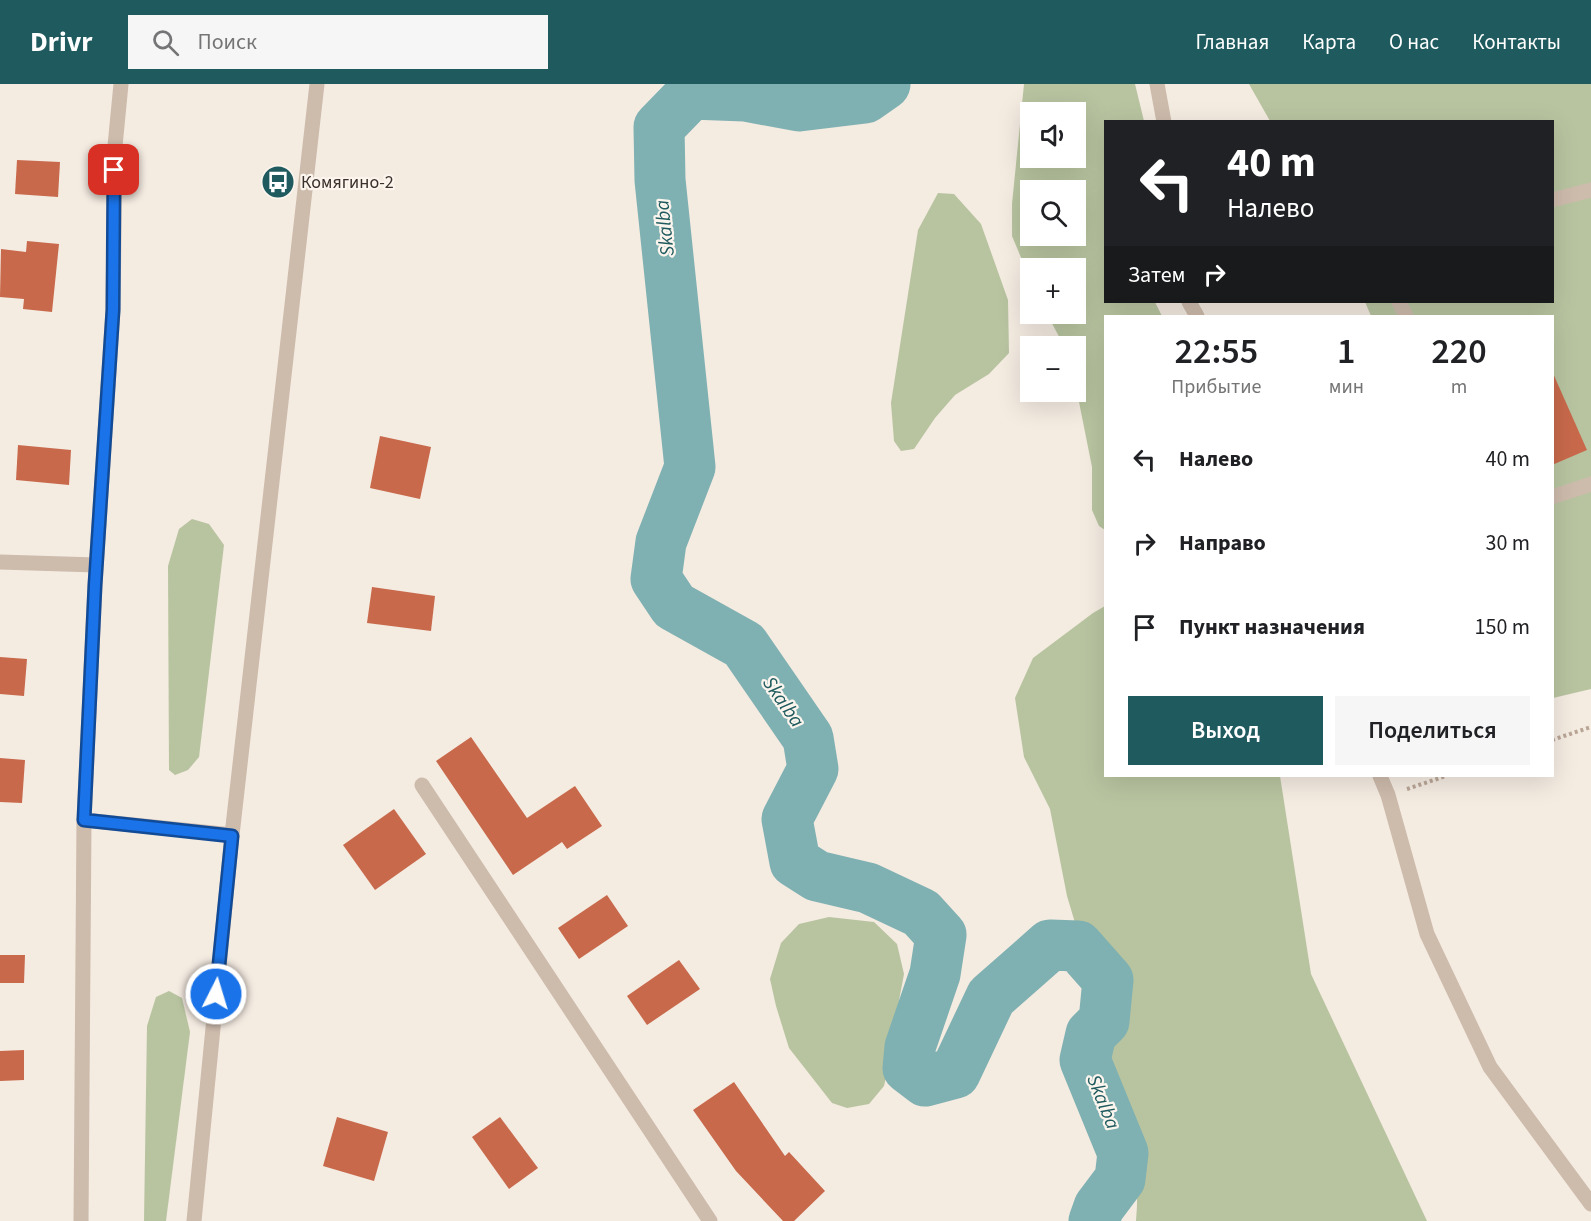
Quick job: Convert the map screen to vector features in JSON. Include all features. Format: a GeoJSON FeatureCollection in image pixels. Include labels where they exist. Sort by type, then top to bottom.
{"type":"FeatureCollection","features":[{"type":"Feature","properties":{"kind":"street"},"geometry":{"type":"LineString","coordinates":[[81,1221],[84,820],[96,565],[113,310],[114,146],[121,84]]}},
{"type":"Feature","properties":{"kind":"street"},"geometry":{"type":"LineString","coordinates":[[194,1221],[232,836],[317,84]]}},
{"type":"Feature","properties":{"kind":"street"},"geometry":{"type":"LineString","coordinates":[[1157,84],[1164,120]]}},
{"type":"Feature","properties":{"kind":"street"},"geometry":{"type":"LineString","coordinates":[[1554,199],[1591,190]]}},
{"type":"Feature","properties":{"kind":"street"},"geometry":{"type":"LineString","coordinates":[[1554,496],[1591,484]]}},
{"type":"Feature","properties":{"kind":"street"},"geometry":{"type":"LineString","coordinates":[[0,562],[96,565]]}},
{"type":"Feature","properties":{"kind":"street"},"geometry":{"type":"LineString","coordinates":[[1380,777],[1388,795],[1426,934],[1490,1067],[1591,1204]]}},
{"type":"Feature","properties":{"kind":"street"},"geometry":{"type":"LineString","coordinates":[[422,785],[710,1221]]}},
{"type":"Feature","properties":{"kind":"street"},"geometry":{"type":"LineString","coordinates":[[84,820],[232,836]]}},
{"type":"Feature","properties":{"kind":"path"},"geometry":{"type":"LineString","coordinates":[[1554,739],[1591,727]]}},
{"type":"Feature","properties":{"kind":"path"},"geometry":{"type":"LineString","coordinates":[[1388,795],[1443,777]]}},
{"type":"Feature","properties":{"kind":"green space"},"geometry":{"type":"Polygon","coordinates":[[[1024,84],[1135,84],[1144,120],[1104,120],[1104,303],[1156,303],[1162,315],[1104,315],[1104,529],[1099,526],[1092,510],[1092,467],[1079,402],[1086,402],[1086,336],[1059,336],[1052,324],[1086,324],[1086,258],[1021,258],[1012,236],[1012,204],[1020,124],[1020,168],[1086,168],[1086,102],[1022,102],[1024,84]]]}},
{"type":"Feature","properties":{"kind":"green space"},"geometry":{"type":"Polygon","coordinates":[[[1249,84],[1591,84],[1591,689],[1554,698],[1554,315],[1371,315],[1365,303],[1554,303],[1554,120],[1269,120],[1249,84]]]}},
{"type":"Feature","properties":{"kind":"green space"},"geometry":{"type":"Polygon","coordinates":[[[938,193],[954,194],[981,224],[1008,300],[1009,353],[989,374],[955,395],[935,418],[914,449],[901,451],[894,441],[891,403],[918,230],[938,193]]]}},
{"type":"Feature","properties":{"kind":"green space"},"geometry":{"type":"Polygon","coordinates":[[[192,519],[209,524],[224,545],[199,757],[188,770],[175,775],[169,770],[168,566],[179,529],[192,519]]]}},
{"type":"Feature","properties":{"kind":"green space"},"geometry":{"type":"Polygon","coordinates":[[[1104,607],[1104,777],[1280,777],[1311,974],[1427,1221],[1136,1221],[1135,1158],[1125,1121],[1106,1089],[1099,1056],[1099,1049],[1119,1025],[1124,973],[1076,926],[1067,896],[1050,809],[1024,757],[1015,698],[1033,658],[1104,607]]]}},
{"type":"Feature","properties":{"kind":"green space"},"geometry":{"type":"Polygon","coordinates":[[[829,917],[874,922],[897,944],[904,974],[888,1042],[888,1068],[884,1086],[869,1104],[847,1108],[832,1103],[789,1048],[770,979],[781,943],[799,924],[829,917]]]}},
{"type":"Feature","properties":{"kind":"green space"},"geometry":{"type":"Polygon","coordinates":[[[169,991],[182,998],[190,1032],[166,1221],[144,1221],[147,1026],[156,997],[169,991]]]}},
{"type":"Feature","properties":{"kind":"building"},"geometry":{"type":"Polygon","coordinates":[[[17,160],[60,162],[58,197],[15,194],[17,160]]]}},
{"type":"Feature","properties":{"kind":"building"},"geometry":{"type":"Polygon","coordinates":[[[27,241],[59,244],[52,312],[23,309],[24,299],[0,297],[1,249],[26,252],[27,241]]]}},
{"type":"Feature","properties":{"kind":"building"},"geometry":{"type":"Polygon","coordinates":[[[1554,376],[1587,450],[1554,464],[1554,376]]]}},
{"type":"Feature","properties":{"kind":"building"},"geometry":{"type":"Polygon","coordinates":[[[380,436],[431,447],[420,499],[370,488],[380,436]]]}},
{"type":"Feature","properties":{"kind":"building"},"geometry":{"type":"Polygon","coordinates":[[[18,445],[71,450],[69,485],[16,480],[18,445]]]}},
{"type":"Feature","properties":{"kind":"building"},"geometry":{"type":"Polygon","coordinates":[[[372,587],[435,596],[431,631],[367,623],[372,587]]]}},
{"type":"Feature","properties":{"kind":"building"},"geometry":{"type":"Polygon","coordinates":[[[0,657],[27,659],[24,696],[0,694],[0,657]]]}},
{"type":"Feature","properties":{"kind":"building"},"geometry":{"type":"Polygon","coordinates":[[[471,737],[527,818],[575,786],[602,826],[567,849],[562,842],[513,875],[436,761],[471,737]]]}},
{"type":"Feature","properties":{"kind":"building"},"geometry":{"type":"Polygon","coordinates":[[[0,758],[25,760],[22,803],[0,802],[0,758]]]}},
{"type":"Feature","properties":{"kind":"building"},"geometry":{"type":"Polygon","coordinates":[[[394,809],[426,854],[375,890],[343,845],[394,809]]]}},
{"type":"Feature","properties":{"kind":"building"},"geometry":{"type":"Polygon","coordinates":[[[607,895],[628,926],[579,959],[558,928],[607,895]]]}},
{"type":"Feature","properties":{"kind":"building"},"geometry":{"type":"Polygon","coordinates":[[[0,955],[25,955],[24,983],[0,983],[0,955]]]}},
{"type":"Feature","properties":{"kind":"building"},"geometry":{"type":"Polygon","coordinates":[[[679,960],[700,989],[647,1025],[627,996],[679,960]]]}},
{"type":"Feature","properties":{"kind":"building"},"geometry":{"type":"Polygon","coordinates":[[[24,1050],[24,1080],[0,1081],[0,1051],[24,1050]]]}},
{"type":"Feature","properties":{"kind":"building"},"geometry":{"type":"Polygon","coordinates":[[[734,1082],[785,1156],[789,1152],[825,1191],[794,1221],[783,1221],[736,1171],[693,1110],[734,1082]]]}},
{"type":"Feature","properties":{"kind":"building"},"geometry":{"type":"Polygon","coordinates":[[[337,1117],[388,1132],[374,1181],[323,1166],[337,1117]]]}},
{"type":"Feature","properties":{"kind":"building"},"geometry":{"type":"Polygon","coordinates":[[[500,1117],[538,1168],[509,1189],[472,1137],[500,1117]]]}},
{"type":"Feature","properties":{"kind":"waterway","name":"Skalba"},"geometry":{"type":"LineString","coordinates":[[885,84],[865,98],[799,106],[745,96],[691,94],[659,127],[660,180],[690,467],[661,542],[656,579],[674,606],[744,645],[808,738],[813,769],[787,819],[795,862],[817,876],[868,888],[921,913],[941,935],[935,974],[910,1047],[908,1068],[925,1081],[955,1073],[991,997],[1050,945],[1078,946],[1108,980],[1104,1021],[1091,1034],[1085,1060],[1123,1153],[1120,1179],[1099,1207],[1094,1221]]}},
{"type":"Feature","properties":{"kind":"place","name":"Комягино-2"},"geometry":{"type":"Point","coordinates":[278,182]}},
{"type":"Feature","properties":{"kind":"route"},"geometry":{"type":"LineString","coordinates":[[114,170],[113,310],[95,585],[84,820],[232,836],[216,994]]}}]}
